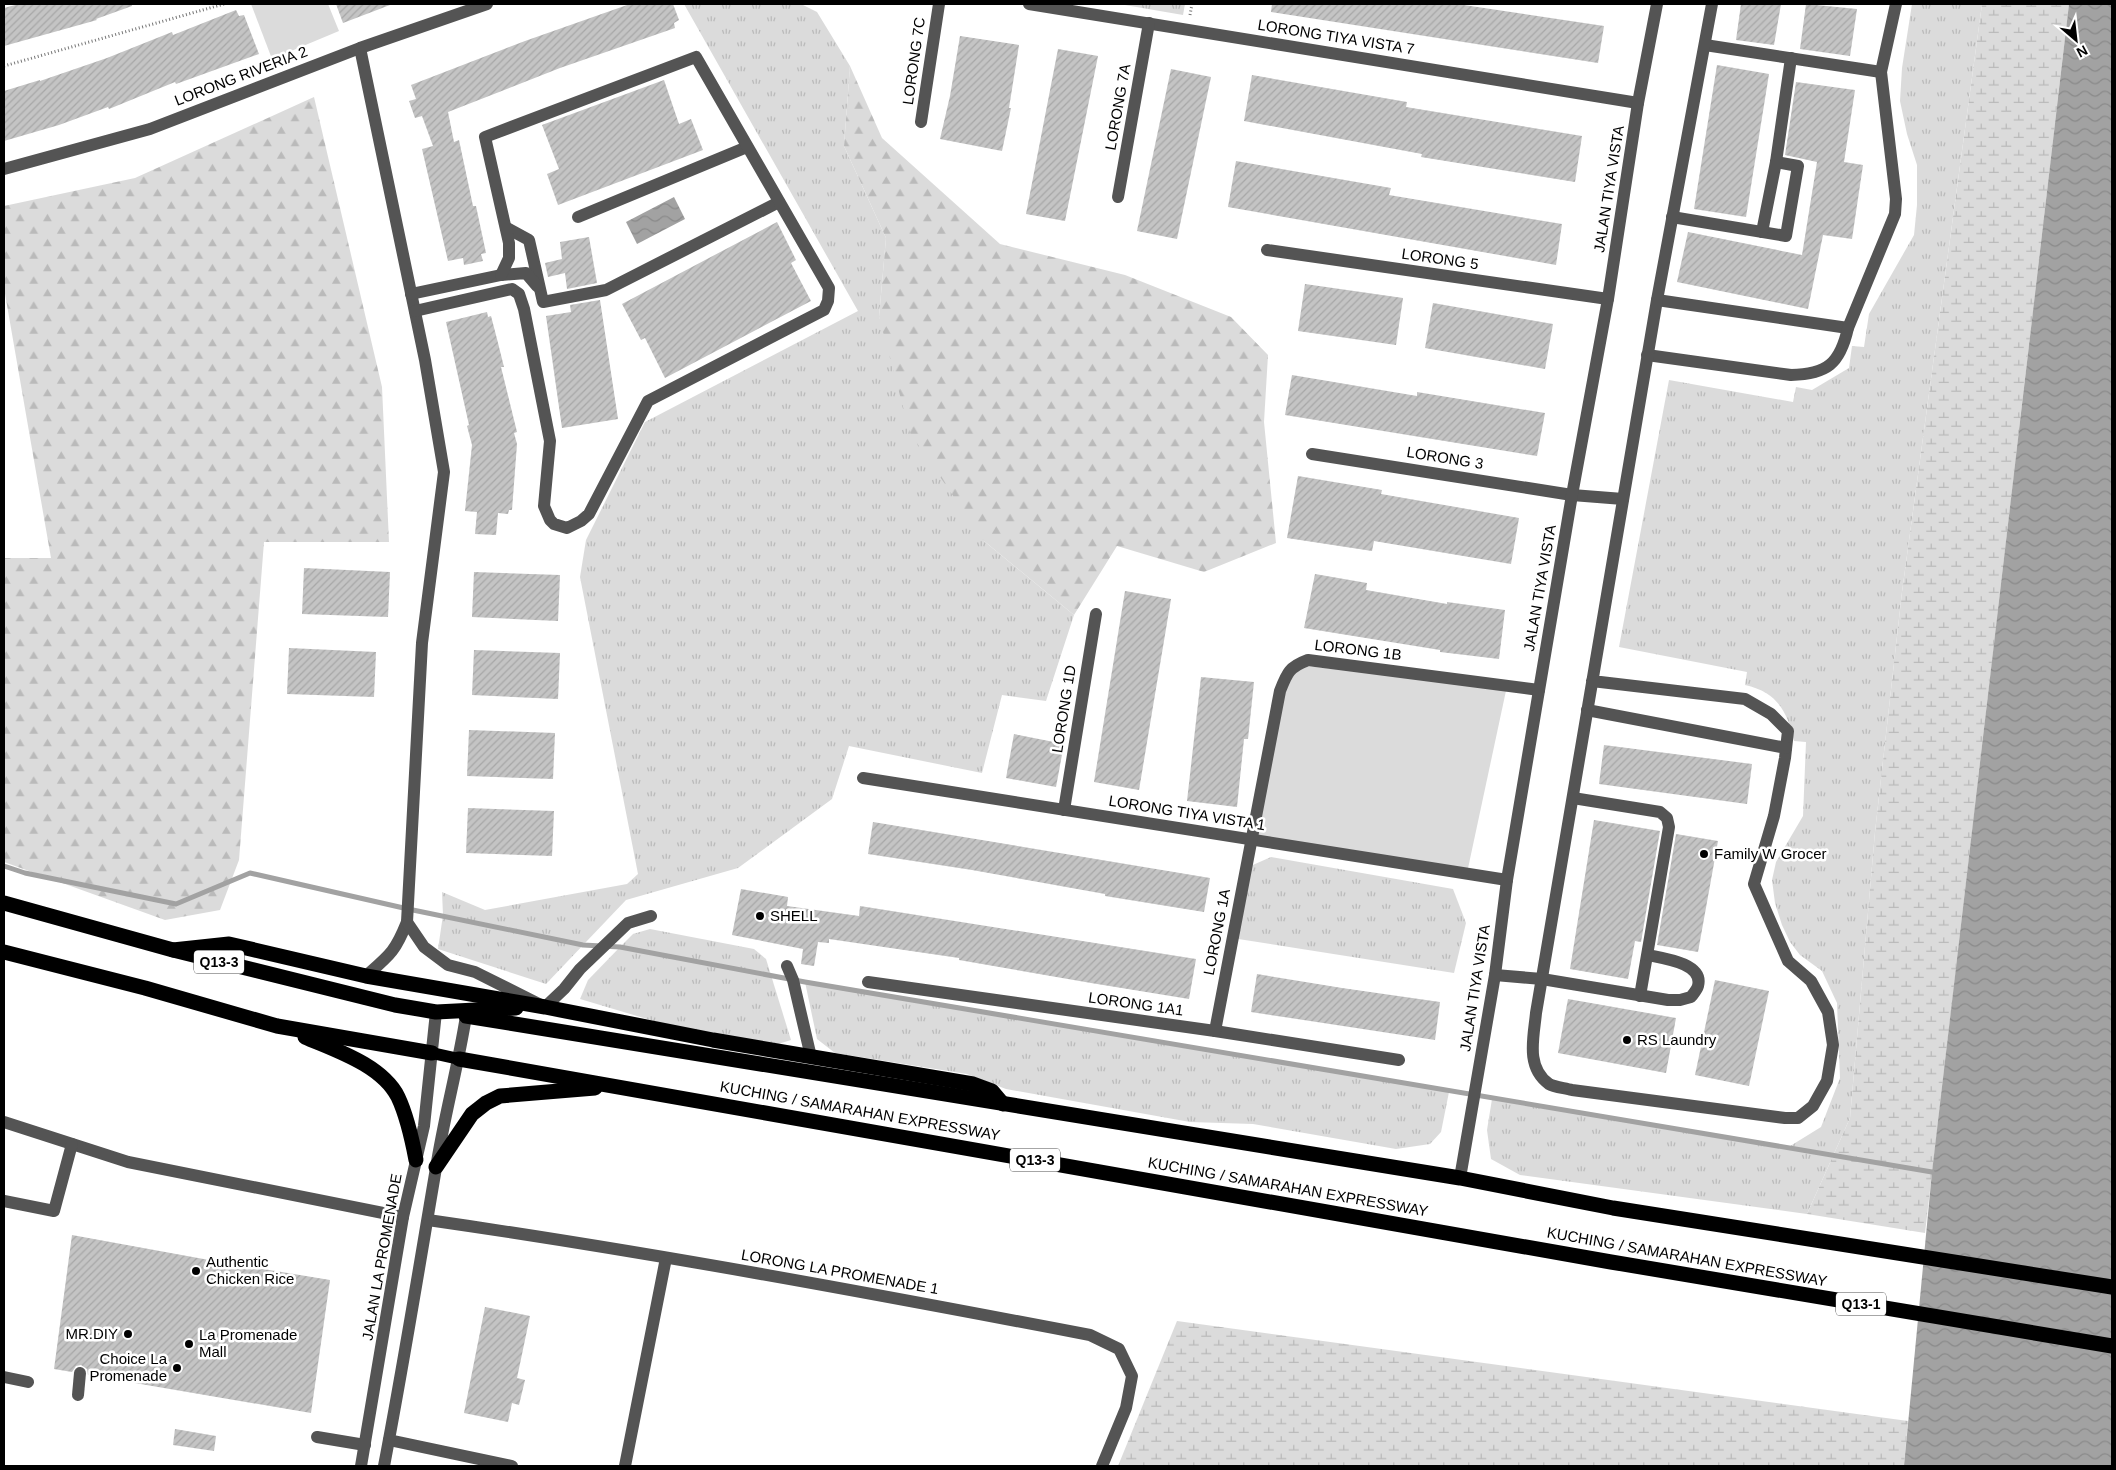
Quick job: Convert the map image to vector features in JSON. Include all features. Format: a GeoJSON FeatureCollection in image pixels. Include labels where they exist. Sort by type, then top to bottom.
{"type":"FeatureCollection","features":[{"type":"Feature","properties":{"kind":"highway","name":"Q13-3"},"geometry":{"type":"LineString","coordinates":[[4,903],[173,950],[395,1005],[436,1012]]}},
{"type":"Feature","properties":{"kind":"highway"},"geometry":{"type":"LineString","coordinates":[[173,950],[229,944],[366,976],[545,1007],[811,1057],[973,1084],[992,1091],[1003,1104]]}},
{"type":"Feature","properties":{"kind":"highway","name":"Q13-3"},"geometry":{"type":"LineString","coordinates":[[6,953],[145,988],[277,1026],[432,1053]]}},
{"type":"Feature","properties":{"kind":"highway"},"geometry":{"type":"LineString","coordinates":[[436,1012],[545,1007]]}},
{"type":"Feature","properties":{"kind":"highway","name":"KUCHING / SAMARAHAN EXPRESSWAY"},"geometry":{"type":"LineString","coordinates":[[466,1016],[1460,1178],[1613,1208],[2112,1286]]}},
{"type":"Feature","properties":{"kind":"highway"},"geometry":{"type":"LineString","coordinates":[[277,1026],[348,1055],[368,1066],[387,1082],[397,1095],[404,1112],[416,1160]]}},
{"type":"Feature","properties":{"kind":"highway","name":"KUCHING / SAMARAHAN EXPRESSWAY"},"geometry":{"type":"LineString","coordinates":[[459,1059],[1611,1262],[2112,1346]]}},
{"type":"Feature","properties":{"kind":"highway"},"geometry":{"type":"LineString","coordinates":[[436,1167],[472,1114],[486,1103],[500,1096],[616,1086]]}},
{"type":"Feature","properties":{"kind":"main road","name":"Q13-3"},"geometry":{"type":"LineString","coordinates":[[436,1012],[466,1016]]}},
{"type":"Feature","properties":{"kind":"main road","name":"Q13-3"},"geometry":{"type":"LineString","coordinates":[[432,1053],[459,1059]]}},
{"type":"Feature","properties":{"kind":"street","name":"LORONG RIVERIA 2"},"geometry":{"type":"LineString","coordinates":[[4,169],[150,129],[360,48],[487,4]]}},
{"type":"Feature","properties":{"kind":"street","name":"LORONG 7C"},"geometry":{"type":"LineString","coordinates":[[921,122],[939,4]]}},
{"type":"Feature","properties":{"kind":"street","name":"LORONG TIYA VISTA 7"},"geometry":{"type":"LineString","coordinates":[[1029,4],[1638,103]]}},
{"type":"Feature","properties":{"kind":"street","name":"JALAN TIYA VISTA"},"geometry":{"type":"LineString","coordinates":[[1460,1178],[1495,975],[1507,880],[1572,495],[1608,300],[1638,103],[1657,4]]}},
{"type":"Feature","properties":{"kind":"street"},"geometry":{"type":"LineString","coordinates":[[1592,681],[1745,699],[1771,714],[1788,732],[1774,816],[1754,884],[1788,961],[1811,981],[1828,1012],[1833,1045],[1827,1081],[1813,1106],[1798,1118],[1785,1118],[1572,1090],[1549,1084],[1538,1070],[1531,1054],[1542,979],[1572,798],[1647,354],[1712,4]]}},
{"type":"Feature","properties":{"kind":"street"},"geometry":{"type":"LineString","coordinates":[[1647,354],[1791,375],[1814,374],[1835,361],[1845,342],[1848,328],[1895,214],[1896,198],[1881,72],[1896,4]]}},
{"type":"Feature","properties":{"kind":"street","name":"LORONG 7A"},"geometry":{"type":"LineString","coordinates":[[1118,197],[1149,22]]}},
{"type":"Feature","properties":{"kind":"street"},"geometry":{"type":"LineString","coordinates":[[1705,45],[1881,72]]}},
{"type":"Feature","properties":{"kind":"street"},"geometry":{"type":"LineString","coordinates":[[360,48],[415,311],[444,472],[422,643],[407,922],[390,956],[366,976]]}},
{"type":"Feature","properties":{"kind":"street"},"geometry":{"type":"LineString","coordinates":[[415,311],[512,288],[519,294],[524,309],[550,441],[544,506],[550,520],[554,524],[566,528],[581,521],[589,514],[648,401],[824,310],[828,301],[828,288],[696,57],[486,137],[507,228],[509,258],[501,275]]}},
{"type":"Feature","properties":{"kind":"street"},"geometry":{"type":"LineString","coordinates":[[1762,232],[1776,162],[1791,58]]}},
{"type":"Feature","properties":{"kind":"street"},"geometry":{"type":"LineString","coordinates":[[578,217],[747,147]]}},
{"type":"Feature","properties":{"kind":"street"},"geometry":{"type":"LineString","coordinates":[[1672,216],[1786,236],[1798,166],[1776,162]]}},
{"type":"Feature","properties":{"kind":"street"},"geometry":{"type":"LineString","coordinates":[[507,228],[529,240],[538,288],[543,302],[606,290],[779,202]]}},
{"type":"Feature","properties":{"kind":"street","name":"LORONG 5"},"geometry":{"type":"LineString","coordinates":[[1267,250],[1608,300]]}},
{"type":"Feature","properties":{"kind":"street"},"geometry":{"type":"LineString","coordinates":[[411,294],[501,275],[526,273],[538,288]]}},
{"type":"Feature","properties":{"kind":"street"},"geometry":{"type":"LineString","coordinates":[[1657,300],[1848,328]]}},
{"type":"Feature","properties":{"kind":"street","name":"LORONG 3"},"geometry":{"type":"LineString","coordinates":[[1312,454],[1572,495],[1623,499]]}},
{"type":"Feature","properties":{"kind":"street","name":"LORONG 1D"},"geometry":{"type":"LineString","coordinates":[[1064,810],[1096,614]]}},
{"type":"Feature","properties":{"kind":"street","name":"LORONG 1B"},"geometry":{"type":"LineString","coordinates":[[1251,839],[1280,691],[1287,673],[1295,665],[1308,660],[1539,690]]}},
{"type":"Feature","properties":{"kind":"street"},"geometry":{"type":"LineString","coordinates":[[1587,710],[1786,748]]}},
{"type":"Feature","properties":{"kind":"street","name":"LORONG TIYA VISTA 1"},"geometry":{"type":"LineString","coordinates":[[863,778],[1507,880]]}},
{"type":"Feature","properties":{"kind":"street"},"geometry":{"type":"LineString","coordinates":[[1572,798],[1660,812],[1666,818],[1669,826],[1640,996]]}},
{"type":"Feature","properties":{"kind":"street","name":"LORONG 1A"},"geometry":{"type":"LineString","coordinates":[[1215,1032],[1251,839]]}},
{"type":"Feature","properties":{"kind":"street"},"geometry":{"type":"LineString","coordinates":[[407,922],[424,948],[448,965],[475,972],[545,1007],[564,989],[580,969],[628,923],[651,916]]}},
{"type":"Feature","properties":{"kind":"street"},"geometry":{"type":"LineString","coordinates":[[1495,975],[1542,979],[1640,996],[1680,1000],[1691,997],[1698,986],[1697,978],[1691,969],[1677,960],[1648,955]]}},
{"type":"Feature","properties":{"kind":"street"},"geometry":{"type":"LineString","coordinates":[[787,966],[793,980],[811,1057]]}},
{"type":"Feature","properties":{"kind":"street","name":"LORONG 1A1"},"geometry":{"type":"LineString","coordinates":[[868,982],[1399,1060]]}},
{"type":"Feature","properties":{"kind":"street","name":"JALAN LA PROMENADE"},"geometry":{"type":"LineString","coordinates":[[361,1466],[403,1217],[424,1126],[436,1012]]}},
{"type":"Feature","properties":{"kind":"street"},"geometry":{"type":"LineString","coordinates":[[384,1466],[436,1167],[459,1059],[466,1016]]}},
{"type":"Feature","properties":{"kind":"street"},"geometry":{"type":"LineString","coordinates":[[4,1122],[128,1162],[403,1217]]}},
{"type":"Feature","properties":{"kind":"street"},"geometry":{"type":"LineString","coordinates":[[4,1202],[54,1210],[72,1144]]}},
{"type":"Feature","properties":{"kind":"street","name":"LORONG LA PROMENADE 1"},"geometry":{"type":"LineString","coordinates":[[428,1220],[553,1238],[859,1291],[1090,1335],[1119,1349],[1132,1376],[1126,1408],[1102,1466]]}},
{"type":"Feature","properties":{"kind":"street"},"geometry":{"type":"LineString","coordinates":[[624,1466],[666,1258]]}},
{"type":"Feature","properties":{"kind":"street"},"geometry":{"type":"LineString","coordinates":[[78,1395],[80,1373]]}},
{"type":"Feature","properties":{"kind":"street"},"geometry":{"type":"LineString","coordinates":[[4,1376],[28,1382]]}},
{"type":"Feature","properties":{"kind":"street"},"geometry":{"type":"LineString","coordinates":[[317,1437],[365,1445]]}},
{"type":"Feature","properties":{"kind":"street"},"geometry":{"type":"LineString","coordinates":[[389,1440],[512,1466]]}},
{"type":"Feature","properties":{"kind":"path"},"geometry":{"type":"LineString","coordinates":[[4,66],[224,4]]}},
{"type":"Feature","properties":{"kind":"green space"},"geometry":{"type":"Polygon","coordinates":[[[251,4],[328,4],[339,31],[272,59],[251,4]]]}},
{"type":"Feature","properties":{"kind":"green space"},"geometry":{"type":"Polygon","coordinates":[[[684,4],[801,4],[817,12],[850,66],[844,146],[886,238],[879,317],[984,541],[1074,615],[1046,701],[1002,695],[982,773],[849,746],[832,799],[738,868],[626,900],[546,984],[438,949],[443,915],[442,892],[485,910],[627,884],[638,874],[580,577],[586,540],[645,422],[858,311],[684,4]]]}},
{"type":"Feature","properties":{"kind":"green space"},"geometry":{"type":"Polygon","coordinates":[[[1119,4],[1185,4],[1183,15],[1119,4]]]}},
{"type":"Feature","properties":{"kind":"green space"},"geometry":{"type":"Polygon","coordinates":[[[1912,4],[1982,4],[1902,592],[1875,832],[1850,1118],[1807,1214],[1520,1175],[1491,1159],[1487,1130],[1492,1099],[1787,1148],[1821,1127],[1840,1078],[1837,1003],[1822,971],[1800,955],[1790,942],[1775,903],[1772,880],[1776,862],[1803,816],[1806,742],[1794,741],[1784,712],[1773,698],[1765,692],[1745,685],[1747,672],[1619,647],[1669,380],[1793,402],[1796,387],[1812,390],[1849,368],[1852,346],[1864,347],[1869,314],[1914,235],[1917,205],[1917,165],[1907,134],[1900,101],[1902,68],[1912,4]]]}},
{"type":"Feature","properties":{"kind":"green space"},"geometry":{"type":"Polygon","coordinates":[[[1982,4],[2069,4],[1925,1233],[1807,1214],[1850,1118],[1875,832],[1902,592],[1982,4]]]}},
{"type":"Feature","properties":{"kind":"green space"},"geometry":{"type":"Polygon","coordinates":[[[850,66],[882,138],[1000,244],[1125,275],[1231,317],[1268,355],[1264,422],[1276,543],[1204,572],[1117,546],[1074,615],[984,541],[910,433],[879,317],[886,238],[844,146],[850,66]]]}},
{"type":"Feature","properties":{"kind":"green space"},"geometry":{"type":"Polygon","coordinates":[[[314,97],[382,387],[389,542],[264,542],[239,860],[220,910],[165,920],[4,862],[4,558],[51,558],[4,288],[4,206],[135,178],[314,97]]]}},
{"type":"Feature","properties":{"kind":"green space"},"geometry":{"type":"Polygon","coordinates":[[[1295,665],[1507,686],[1467,873],[1251,839],[1280,691],[1295,665]]]}},
{"type":"Feature","properties":{"kind":"green space"},"geometry":{"type":"Polygon","coordinates":[[[1271,857],[1453,889],[1466,923],[1454,973],[1232,938],[1246,868],[1271,857]]]}},
{"type":"Feature","properties":{"kind":"green space"},"geometry":{"type":"Polygon","coordinates":[[[650,929],[754,949],[766,959],[791,1040],[775,1045],[674,1027],[580,999],[588,980],[633,934],[650,929]]]}},
{"type":"Feature","properties":{"kind":"green space"},"geometry":{"type":"Polygon","coordinates":[[[805,982],[1449,1092],[1441,1132],[1430,1144],[1396,1149],[1253,1124],[1190,1122],[1006,1089],[967,1074],[835,1053],[817,1039],[805,982]]]}},
{"type":"Feature","properties":{"kind":"green space"},"geometry":{"type":"Polygon","coordinates":[[[1177,1321],[1908,1421],[1904,1466],[1118,1466],[1177,1321]]]}},
{"type":"Feature","properties":{"kind":"water"},"geometry":{"type":"Polygon","coordinates":[[[2069,4],[2112,4],[2112,1466],[1904,1466],[1932,1172],[2069,4]]]}},
{"type":"Feature","properties":{"kind":"water"},"geometry":{"type":"Polygon","coordinates":[[[674,197],[685,219],[637,244],[626,222],[674,197]]]}},
{"type":"Feature","properties":{"kind":"building"},"geometry":{"type":"Polygon","coordinates":[[[19,4],[132,4],[132,6],[97,20],[4,46],[4,8],[19,4]]]}},
{"type":"Feature","properties":{"kind":"building"},"geometry":{"type":"Polygon","coordinates":[[[336,4],[389,4],[390,5],[343,23],[336,4]]]}},
{"type":"Feature","properties":{"kind":"building"},"geometry":{"type":"Polygon","coordinates":[[[630,4],[673,4],[679,20],[674,23],[675,28],[560,68],[448,112],[454,142],[459,140],[473,206],[476,206],[486,253],[481,254],[483,261],[464,265],[463,258],[448,261],[422,149],[433,146],[422,116],[415,118],[409,101],[416,99],[411,85],[525,41],[630,4]]]}},
{"type":"Feature","properties":{"kind":"building"},"geometry":{"type":"Polygon","coordinates":[[[1272,4],[1457,4],[1604,26],[1598,63],[1271,12],[1272,4]]]}},
{"type":"Feature","properties":{"kind":"building"},"geometry":{"type":"Polygon","coordinates":[[[1741,4],[1781,4],[1774,45],[1736,40],[1741,4]]]}},
{"type":"Feature","properties":{"kind":"building"},"geometry":{"type":"Polygon","coordinates":[[[1806,4],[1857,9],[1850,56],[1800,49],[1806,4]]]}},
{"type":"Feature","properties":{"kind":"building"},"geometry":{"type":"Polygon","coordinates":[[[236,10],[239,16],[244,15],[259,54],[176,84],[175,82],[109,109],[108,107],[59,125],[4,141],[4,91],[107,58],[172,32],[173,35],[236,10]]]}},
{"type":"Feature","properties":{"kind":"building"},"geometry":{"type":"Polygon","coordinates":[[[960,36],[1019,45],[1009,108],[1011,108],[1002,151],[940,139],[950,96],[960,36]]]}},
{"type":"Feature","properties":{"kind":"building"},"geometry":{"type":"Polygon","coordinates":[[[1058,49],[1098,56],[1065,221],[1026,214],[1058,49]]]}},
{"type":"Feature","properties":{"kind":"building"},"geometry":{"type":"Polygon","coordinates":[[[1717,65],[1769,74],[1746,217],[1694,209],[1717,65]]]}},
{"type":"Feature","properties":{"kind":"building"},"geometry":{"type":"Polygon","coordinates":[[[1171,69],[1211,77],[1177,239],[1137,231],[1171,69]]]}},
{"type":"Feature","properties":{"kind":"building"},"geometry":{"type":"Polygon","coordinates":[[[1252,75],[1407,102],[1406,107],[1582,136],[1575,182],[1421,157],[1422,154],[1244,121],[1252,75]]]}},
{"type":"Feature","properties":{"kind":"building"},"geometry":{"type":"Polygon","coordinates":[[[664,80],[679,124],[691,119],[703,150],[558,205],[547,174],[559,169],[542,125],[664,80]]]}},
{"type":"Feature","properties":{"kind":"building"},"geometry":{"type":"Polygon","coordinates":[[[1796,82],[1855,90],[1844,162],[1863,165],[1852,239],[1823,235],[1808,309],[1677,282],[1688,232],[1802,255],[1817,162],[1785,155],[1796,82]]]}},
{"type":"Feature","properties":{"kind":"building"},"geometry":{"type":"Polygon","coordinates":[[[1236,161],[1391,188],[1389,195],[1562,224],[1556,265],[1228,207],[1236,161]]]}},
{"type":"Feature","properties":{"kind":"building"},"geometry":{"type":"Polygon","coordinates":[[[777,222],[796,260],[791,263],[811,301],[665,378],[645,338],[641,340],[622,304],[777,222]]]}},
{"type":"Feature","properties":{"kind":"building"},"geometry":{"type":"Polygon","coordinates":[[[589,237],[597,283],[567,289],[565,273],[548,277],[545,263],[562,259],[560,242],[589,237]]]}},
{"type":"Feature","properties":{"kind":"building"},"geometry":{"type":"Polygon","coordinates":[[[1305,284],[1403,298],[1396,345],[1298,331],[1305,284]]]}},
{"type":"Feature","properties":{"kind":"building"},"geometry":{"type":"Polygon","coordinates":[[[600,300],[618,419],[562,428],[546,316],[571,312],[570,305],[600,300]]]}},
{"type":"Feature","properties":{"kind":"building"},"geometry":{"type":"Polygon","coordinates":[[[1433,303],[1553,324],[1545,369],[1425,348],[1433,303]]]}},
{"type":"Feature","properties":{"kind":"building"},"geometry":{"type":"Polygon","coordinates":[[[487,312],[488,317],[491,316],[504,367],[501,367],[517,432],[514,433],[517,444],[512,510],[509,510],[508,514],[498,513],[496,535],[475,534],[477,512],[465,511],[472,445],[446,322],[487,312]]]}},
{"type":"Feature","properties":{"kind":"building"},"geometry":{"type":"Polygon","coordinates":[[[1292,375],[1417,396],[1417,392],[1545,413],[1537,456],[1285,415],[1292,375]]]}},
{"type":"Feature","properties":{"kind":"building"},"geometry":{"type":"Polygon","coordinates":[[[1298,476],[1382,490],[1381,494],[1519,518],[1511,564],[1374,541],[1372,551],[1287,538],[1298,476]]]}},
{"type":"Feature","properties":{"kind":"building"},"geometry":{"type":"Polygon","coordinates":[[[304,568],[390,572],[388,617],[302,614],[304,568]]]}},
{"type":"Feature","properties":{"kind":"building"},"geometry":{"type":"Polygon","coordinates":[[[474,572],[560,575],[558,621],[472,617],[474,572]]]}},
{"type":"Feature","properties":{"kind":"building"},"geometry":{"type":"Polygon","coordinates":[[[1315,574],[1367,583],[1366,590],[1447,604],[1447,602],[1505,610],[1499,659],[1440,652],[1440,650],[1304,628],[1315,574]]]}},
{"type":"Feature","properties":{"kind":"building"},"geometry":{"type":"Polygon","coordinates":[[[1125,591],[1171,599],[1139,790],[1094,782],[1125,591]]]}},
{"type":"Feature","properties":{"kind":"building"},"geometry":{"type":"Polygon","coordinates":[[[289,648],[376,652],[374,697],[287,694],[289,648]]]}},
{"type":"Feature","properties":{"kind":"building"},"geometry":{"type":"Polygon","coordinates":[[[474,650],[560,653],[558,699],[472,695],[474,650]]]}},
{"type":"Feature","properties":{"kind":"building"},"geometry":{"type":"Polygon","coordinates":[[[1201,677],[1254,682],[1248,739],[1244,739],[1237,807],[1187,801],[1201,677]]]}},
{"type":"Feature","properties":{"kind":"building"},"geometry":{"type":"Polygon","coordinates":[[[469,730],[555,733],[553,779],[467,776],[469,730]]]}},
{"type":"Feature","properties":{"kind":"building"},"geometry":{"type":"Polygon","coordinates":[[[1014,734],[1064,744],[1056,787],[1006,778],[1014,734]]]}},
{"type":"Feature","properties":{"kind":"building"},"geometry":{"type":"Polygon","coordinates":[[[1604,745],[1752,764],[1747,804],[1599,784],[1604,745]]]}},
{"type":"Feature","properties":{"kind":"building"},"geometry":{"type":"Polygon","coordinates":[[[468,808],[554,811],[552,856],[466,853],[468,808]]]}},
{"type":"Feature","properties":{"kind":"building"},"geometry":{"type":"Polygon","coordinates":[[[1594,820],[1660,831],[1641,942],[1635,941],[1628,979],[1570,969],[1594,820]]]}},
{"type":"Feature","properties":{"kind":"building"},"geometry":{"type":"Polygon","coordinates":[[[873,822],[1210,878],[1204,912],[1105,896],[1105,894],[972,870],[868,854],[873,822]]]}},
{"type":"Feature","properties":{"kind":"building"},"geometry":{"type":"Polygon","coordinates":[[[1676,834],[1718,841],[1698,952],[1657,945],[1676,834]]]}},
{"type":"Feature","properties":{"kind":"building"},"geometry":{"type":"Polygon","coordinates":[[[741,889],[788,897],[787,906],[859,916],[860,906],[1196,959],[1189,999],[959,960],[959,958],[829,939],[829,943],[818,942],[814,966],[801,964],[803,949],[732,935],[741,889]]]}},
{"type":"Feature","properties":{"kind":"building"},"geometry":{"type":"Polygon","coordinates":[[[1257,974],[1440,1002],[1435,1040],[1251,1012],[1257,974]]]}},
{"type":"Feature","properties":{"kind":"building"},"geometry":{"type":"Polygon","coordinates":[[[1715,980],[1769,991],[1749,1086],[1695,1075],[1715,980]]]}},
{"type":"Feature","properties":{"kind":"building"},"geometry":{"type":"Polygon","coordinates":[[[1568,999],[1676,1018],[1666,1073],[1558,1053],[1568,999]]]}},
{"type":"Feature","properties":{"kind":"building","name":"La Promenade Mall"},"geometry":{"type":"Polygon","coordinates":[[[72,1235],[330,1280],[311,1413],[88,1375],[87,1369],[81,1365],[76,1366],[72,1372],[54,1369],[72,1235]]]}},
{"type":"Feature","properties":{"kind":"building"},"geometry":{"type":"Polygon","coordinates":[[[485,1307],[530,1316],[517,1378],[525,1380],[519,1405],[512,1403],[508,1422],[464,1413],[485,1307]]]}},
{"type":"Feature","properties":{"kind":"building"},"geometry":{"type":"Polygon","coordinates":[[[175,1429],[216,1436],[214,1451],[173,1445],[175,1429]]]}},
{"type":"Feature","properties":{"kind":"waterway"},"geometry":{"type":"LineString","coordinates":[[4,866],[25,873],[176,904],[250,873],[408,909],[583,945],[620,947],[805,982],[1932,1172]]}},
{"type":"Feature","properties":{"kind":"place","name":"Family W Grocer"},"geometry":{"type":"Point","coordinates":[1704,854]}},
{"type":"Feature","properties":{"kind":"place","name":"SHELL"},"geometry":{"type":"Point","coordinates":[760,916]}},
{"type":"Feature","properties":{"kind":"place","name":"RS Laundry"},"geometry":{"type":"Point","coordinates":[1627,1040]}},
{"type":"Feature","properties":{"kind":"place","name":"Authentic Chicken Rice"},"geometry":{"type":"Point","coordinates":[196,1271]}},
{"type":"Feature","properties":{"kind":"place","name":"MR.DIY"},"geometry":{"type":"Point","coordinates":[128,1334]}},
{"type":"Feature","properties":{"kind":"place","name":"La Promenade Mall"},"geometry":{"type":"Point","coordinates":[189,1344]}},
{"type":"Feature","properties":{"kind":"place","name":"Choice La Promenade"},"geometry":{"type":"Point","coordinates":[177,1368]}}]}
